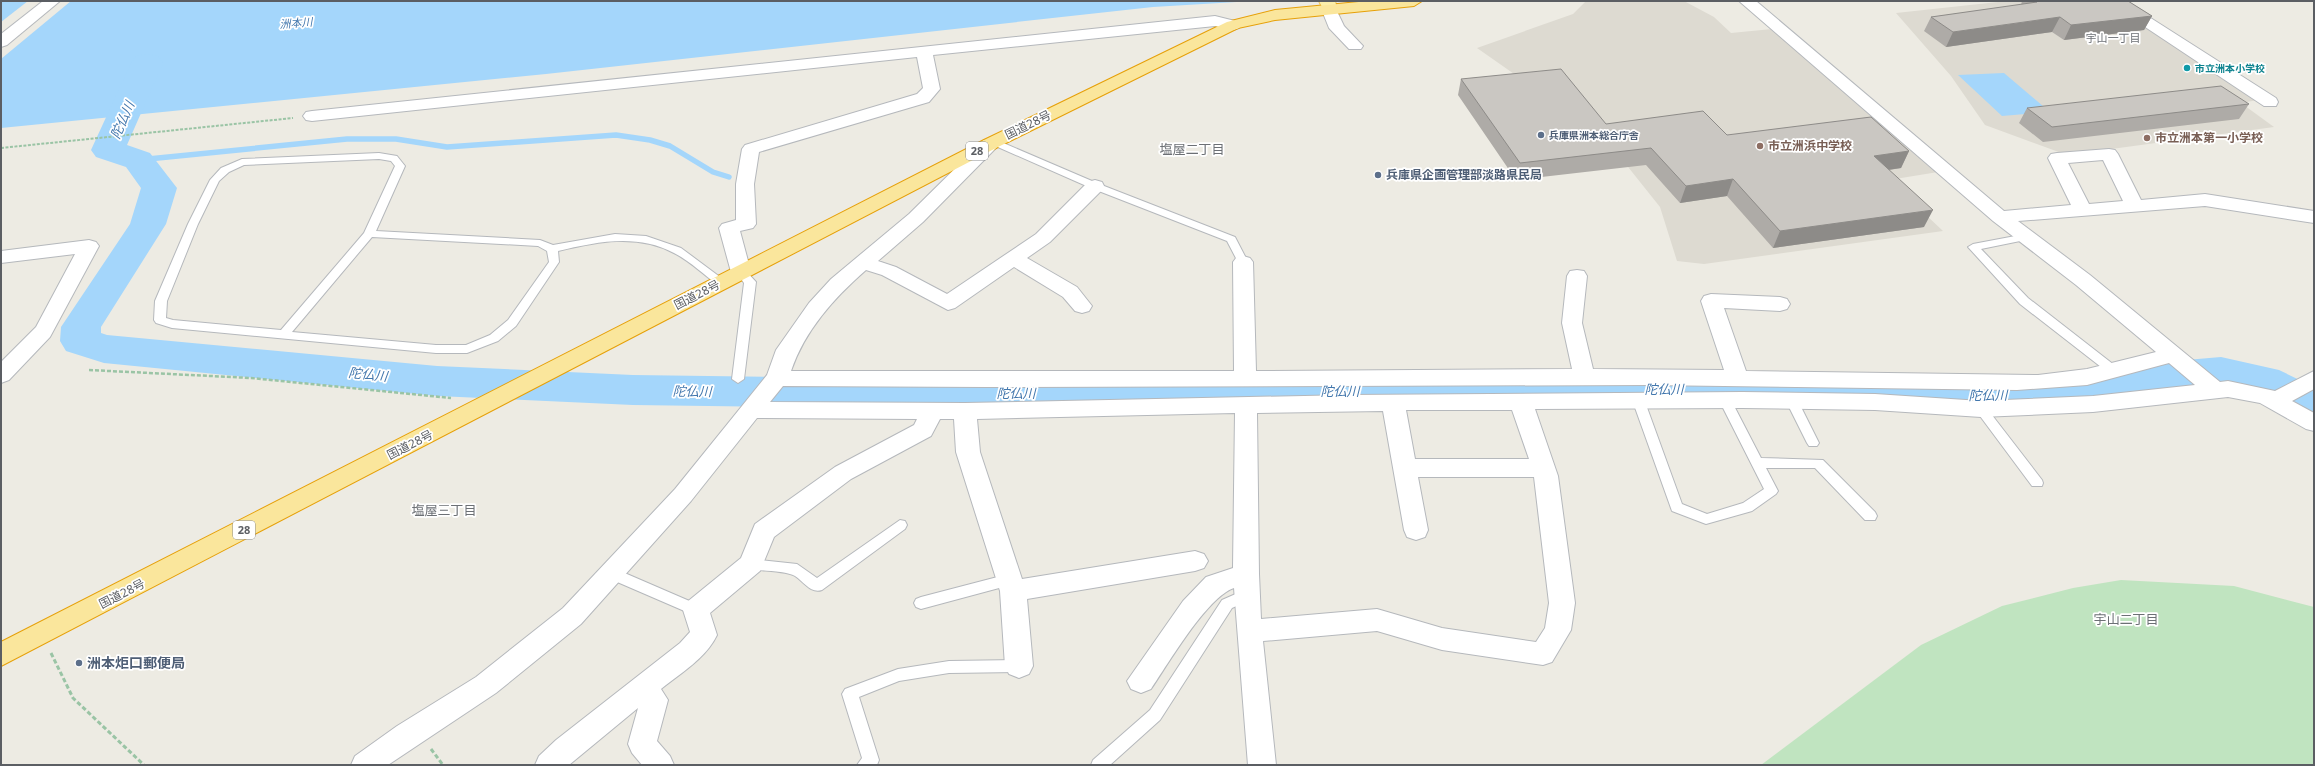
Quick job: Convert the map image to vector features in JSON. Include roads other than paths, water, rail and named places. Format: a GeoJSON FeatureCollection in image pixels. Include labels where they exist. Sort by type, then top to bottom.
{"type":"FeatureCollection","features":[{"type":"Feature","properties":{"kind":"highway","name":"国道28号"},"geometry":{"type":"LineString","coordinates":[[1,655],[484,407],[562,365],[992,143],[1233,25],[1274,15],[1328,5],[1414,1]]}},
{"type":"Feature","properties":{"kind":"street"},"geometry":{"type":"LineString","coordinates":[[1,42],[52,1]]}},
{"type":"Feature","properties":{"kind":"street"},"geometry":{"type":"LineString","coordinates":[[1747,1],[2000,217],[2174,354],[2215,390]]}},
{"type":"Feature","properties":{"kind":"street"},"geometry":{"type":"LineString","coordinates":[[2114,1],[2270,102]]}},
{"type":"Feature","properties":{"kind":"street"},"geometry":{"type":"LineString","coordinates":[[1328,5],[1337,28],[1355,46]]}},
{"type":"Feature","properties":{"kind":"street"},"geometry":{"type":"LineString","coordinates":[[312,116],[1215,21],[1233,25]]}},
{"type":"Feature","properties":{"kind":"street"},"geometry":{"type":"LineString","coordinates":[[741,272],[729,228],[746,224],[745,184],[752,149],[923,98],[932,89],[924,52]]}},
{"type":"Feature","properties":{"kind":"street"},"geometry":{"type":"LineString","coordinates":[[365,765],[407,736],[486,686],[572,616],[613,574],[683,496],[777,378],[787,350],[816,308],[838,284],[916,218],[992,143]]}},
{"type":"Feature","properties":{"kind":"street"},"geometry":{"type":"LineString","coordinates":[[2082,210],[2057,158],[2109,154],[2135,206]]}},
{"type":"Feature","properties":{"kind":"street"},"geometry":{"type":"LineString","coordinates":[[864,263],[889,271],[948,304],[1043,238],[1095,186]]}},
{"type":"Feature","properties":{"kind":"street"},"geometry":{"type":"LineString","coordinates":[[2000,217],[2205,200],[2314,217]]}},
{"type":"Feature","properties":{"kind":"street"},"geometry":{"type":"LineString","coordinates":[[1,257],[88,246],[54,316],[43,332],[1,376]]}},
{"type":"Feature","properties":{"kind":"street"},"geometry":{"type":"LineString","coordinates":[[1014,258],[1070,292],[1082,306]]}},
{"type":"Feature","properties":{"kind":"street"},"geometry":{"type":"LineString","coordinates":[[1243,262],[1245,377]]}},
{"type":"Feature","properties":{"kind":"street"},"geometry":{"type":"LineString","coordinates":[[1577,276],[1572,323],[1584,376]]}},
{"type":"Feature","properties":{"kind":"street"},"geometry":{"type":"LineString","coordinates":[[1737,377],[1711,301],[1780,304]]}},
{"type":"Feature","properties":{"kind":"street"},"geometry":{"type":"LineString","coordinates":[[777,378],[935,381],[1245,377],[1346,378],[1584,376],[1737,377],[1970,383],[2058,381],[2114,371],[2174,354]]}},
{"type":"Feature","properties":{"kind":"street"},"geometry":{"type":"LineString","coordinates":[[1346,378],[1350,403]]}},
{"type":"Feature","properties":{"kind":"street"},"geometry":{"type":"LineString","coordinates":[[2276,400],[2308,382]]}},
{"type":"Feature","properties":{"kind":"street"},"geometry":{"type":"LineString","coordinates":[[751,410],[932,412],[1246,407],[1350,403],[1639,402],[1725,400],[1875,402],[1981,409],[2092,404],[2228,389],[2266,396],[2276,400],[2314,423]]}},
{"type":"Feature","properties":{"kind":"street"},"geometry":{"type":"LineString","coordinates":[[1249,631],[1377,620],[1442,639],[1543,654],[1558,630],[1562,603],[1546,476],[1521,402]]}},
{"type":"Feature","properties":{"kind":"street"},"geometry":{"type":"LineString","coordinates":[[1393,403],[1416,530]]}},
{"type":"Feature","properties":{"kind":"street"},"geometry":{"type":"LineString","coordinates":[[1246,407],[1247,585],[1249,631],[1262,765]]}},
{"type":"Feature","properties":{"kind":"street"},"geometry":{"type":"LineString","coordinates":[[965,411],[968,452],[1011,585],[1019,666]]}},
{"type":"Feature","properties":{"kind":"street"},"geometry":{"type":"LineString","coordinates":[[549,765],[688,651],[704,635],[696,610],[751,564],[764,531],[842,473],[923,430],[932,412]]}},
{"type":"Feature","properties":{"kind":"street"},"geometry":{"type":"LineString","coordinates":[[1405,468],[1543,468]]}},
{"type":"Feature","properties":{"kind":"street"},"geometry":{"type":"LineString","coordinates":[[1011,585],[1195,561]]}},
{"type":"Feature","properties":{"kind":"street"},"geometry":{"type":"LineString","coordinates":[[1141,681],[1192,609],[1215,584],[1247,585]]}},
{"type":"Feature","properties":{"kind":"street"},"geometry":{"type":"LineString","coordinates":[[640,689],[654,700],[642,744],[660,765]]}},
{"type":"Feature","properties":{"kind":"lane"},"geometry":{"type":"LineString","coordinates":[[992,143],[1095,186],[1230,239],[1243,262]]}},
{"type":"Feature","properties":{"kind":"lane"},"geometry":{"type":"LineString","coordinates":[[283,335],[369,234],[400,166],[394,158],[379,156],[242,162],[225,170],[215,180],[193,224],[161,301],[160,320],[172,324],[283,335],[436,349],[467,349],[494,338],[512,323],[554,262],[552,249]]}},
{"type":"Feature","properties":{"kind":"lane"},"geometry":{"type":"LineString","coordinates":[[369,234],[540,243],[552,249],[603,237],[640,238],[660,243],[677,250],[722,282]]}},
{"type":"Feature","properties":{"kind":"lane"},"geometry":{"type":"LineString","coordinates":[[2026,237],[1973,247],[2024,301],[2114,371]]}},
{"type":"Feature","properties":{"kind":"lane"},"geometry":{"type":"LineString","coordinates":[[738,379],[750,282],[741,272]]}},
{"type":"Feature","properties":{"kind":"lane"},"geometry":{"type":"LineString","coordinates":[[1639,402],[1677,507],[1706,519],[1747,508],[1770,491],[1725,400]]}},
{"type":"Feature","properties":{"kind":"lane"},"geometry":{"type":"LineString","coordinates":[[1792,401],[1813,443]]}},
{"type":"Feature","properties":{"kind":"lane"},"geometry":{"type":"LineString","coordinates":[[1981,409],[2037,482]]}},
{"type":"Feature","properties":{"kind":"lane"},"geometry":{"type":"LineString","coordinates":[[1756,463],[1818,463],[1870,516]]}},
{"type":"Feature","properties":{"kind":"lane"},"geometry":{"type":"LineString","coordinates":[[751,564],[797,570],[817,586],[900,525]]}},
{"type":"Feature","properties":{"kind":"lane"},"geometry":{"type":"LineString","coordinates":[[613,574],[696,610]]}},
{"type":"Feature","properties":{"kind":"lane"},"geometry":{"type":"LineString","coordinates":[[921,603],[1011,585]]}},
{"type":"Feature","properties":{"kind":"lane"},"geometry":{"type":"LineString","coordinates":[[1099,765],[1155,715],[1227,604],[1247,585]]}},
{"type":"Feature","properties":{"kind":"lane"},"geometry":{"type":"LineString","coordinates":[[865,765],[872,760],[850,694],[898,675],[949,667],[1019,666]]}},
{"type":"Feature","properties":{"kind":"water","name":"洲本川"},"geometry":{"type":"Polygon","coordinates":[[[1,1],[1253,1],[1153,7],[546,74],[1,128],[1,1]]]}},
{"type":"Feature","properties":{"kind":"water"},"geometry":{"type":"Polygon","coordinates":[[[2004,73],[2050,112],[2002,116],[1958,75],[2004,73]]]}},
{"type":"Feature","properties":{"kind":"waterway","name":"陀仏川"},"geometry":{"type":"LineString","coordinates":[[147,63],[108,150],[138,160],[159,188],[148,224],[81,327],[80,341],[104,349],[437,381],[633,390],[946,394],[1769,389],[1976,396],[2103,390],[2151,377],[2221,371],[2264,380],[2314,405]]}},
{"type":"Feature","properties":{"kind":"waterway"},"geometry":{"type":"LineString","coordinates":[[138,160],[347,139],[396,139],[447,147],[616,135],[650,140],[670,146],[713,172],[729,177]]}},
{"type":"Feature","properties":{"kind":"place","name":"市立洲本小学校"},"geometry":{"type":"Point","coordinates":[2187,68]}},
{"type":"Feature","properties":{"kind":"place","name":"兵庫県洲本総合庁舎"},"geometry":{"type":"Point","coordinates":[1541,135]}},
{"type":"Feature","properties":{"kind":"place","name":"市立洲本第一小学校"},"geometry":{"type":"Point","coordinates":[2147,138]}},
{"type":"Feature","properties":{"kind":"place","name":"市立洲浜中学校"},"geometry":{"type":"Point","coordinates":[1760,146]}},
{"type":"Feature","properties":{"kind":"place","name":"兵庫県企画管理部淡路県民局"},"geometry":{"type":"Point","coordinates":[1378,175]}},
{"type":"Feature","properties":{"kind":"place","name":"洲本炬口郵便局"},"geometry":{"type":"Point","coordinates":[79,663]}},
{"type":"Feature","properties":{"kind":"district","name":"宇山一丁目"},"geometry":{"type":"Point","coordinates":[2113,38]}},
{"type":"Feature","properties":{"kind":"district","name":"塩屋二丁目"},"geometry":{"type":"Point","coordinates":[1192,149]}},
{"type":"Feature","properties":{"kind":"district","name":"塩屋三丁目"},"geometry":{"type":"Point","coordinates":[444,510]}},
{"type":"Feature","properties":{"kind":"district","name":"宇山二丁目"},"geometry":{"type":"Point","coordinates":[2126,619]}}]}
